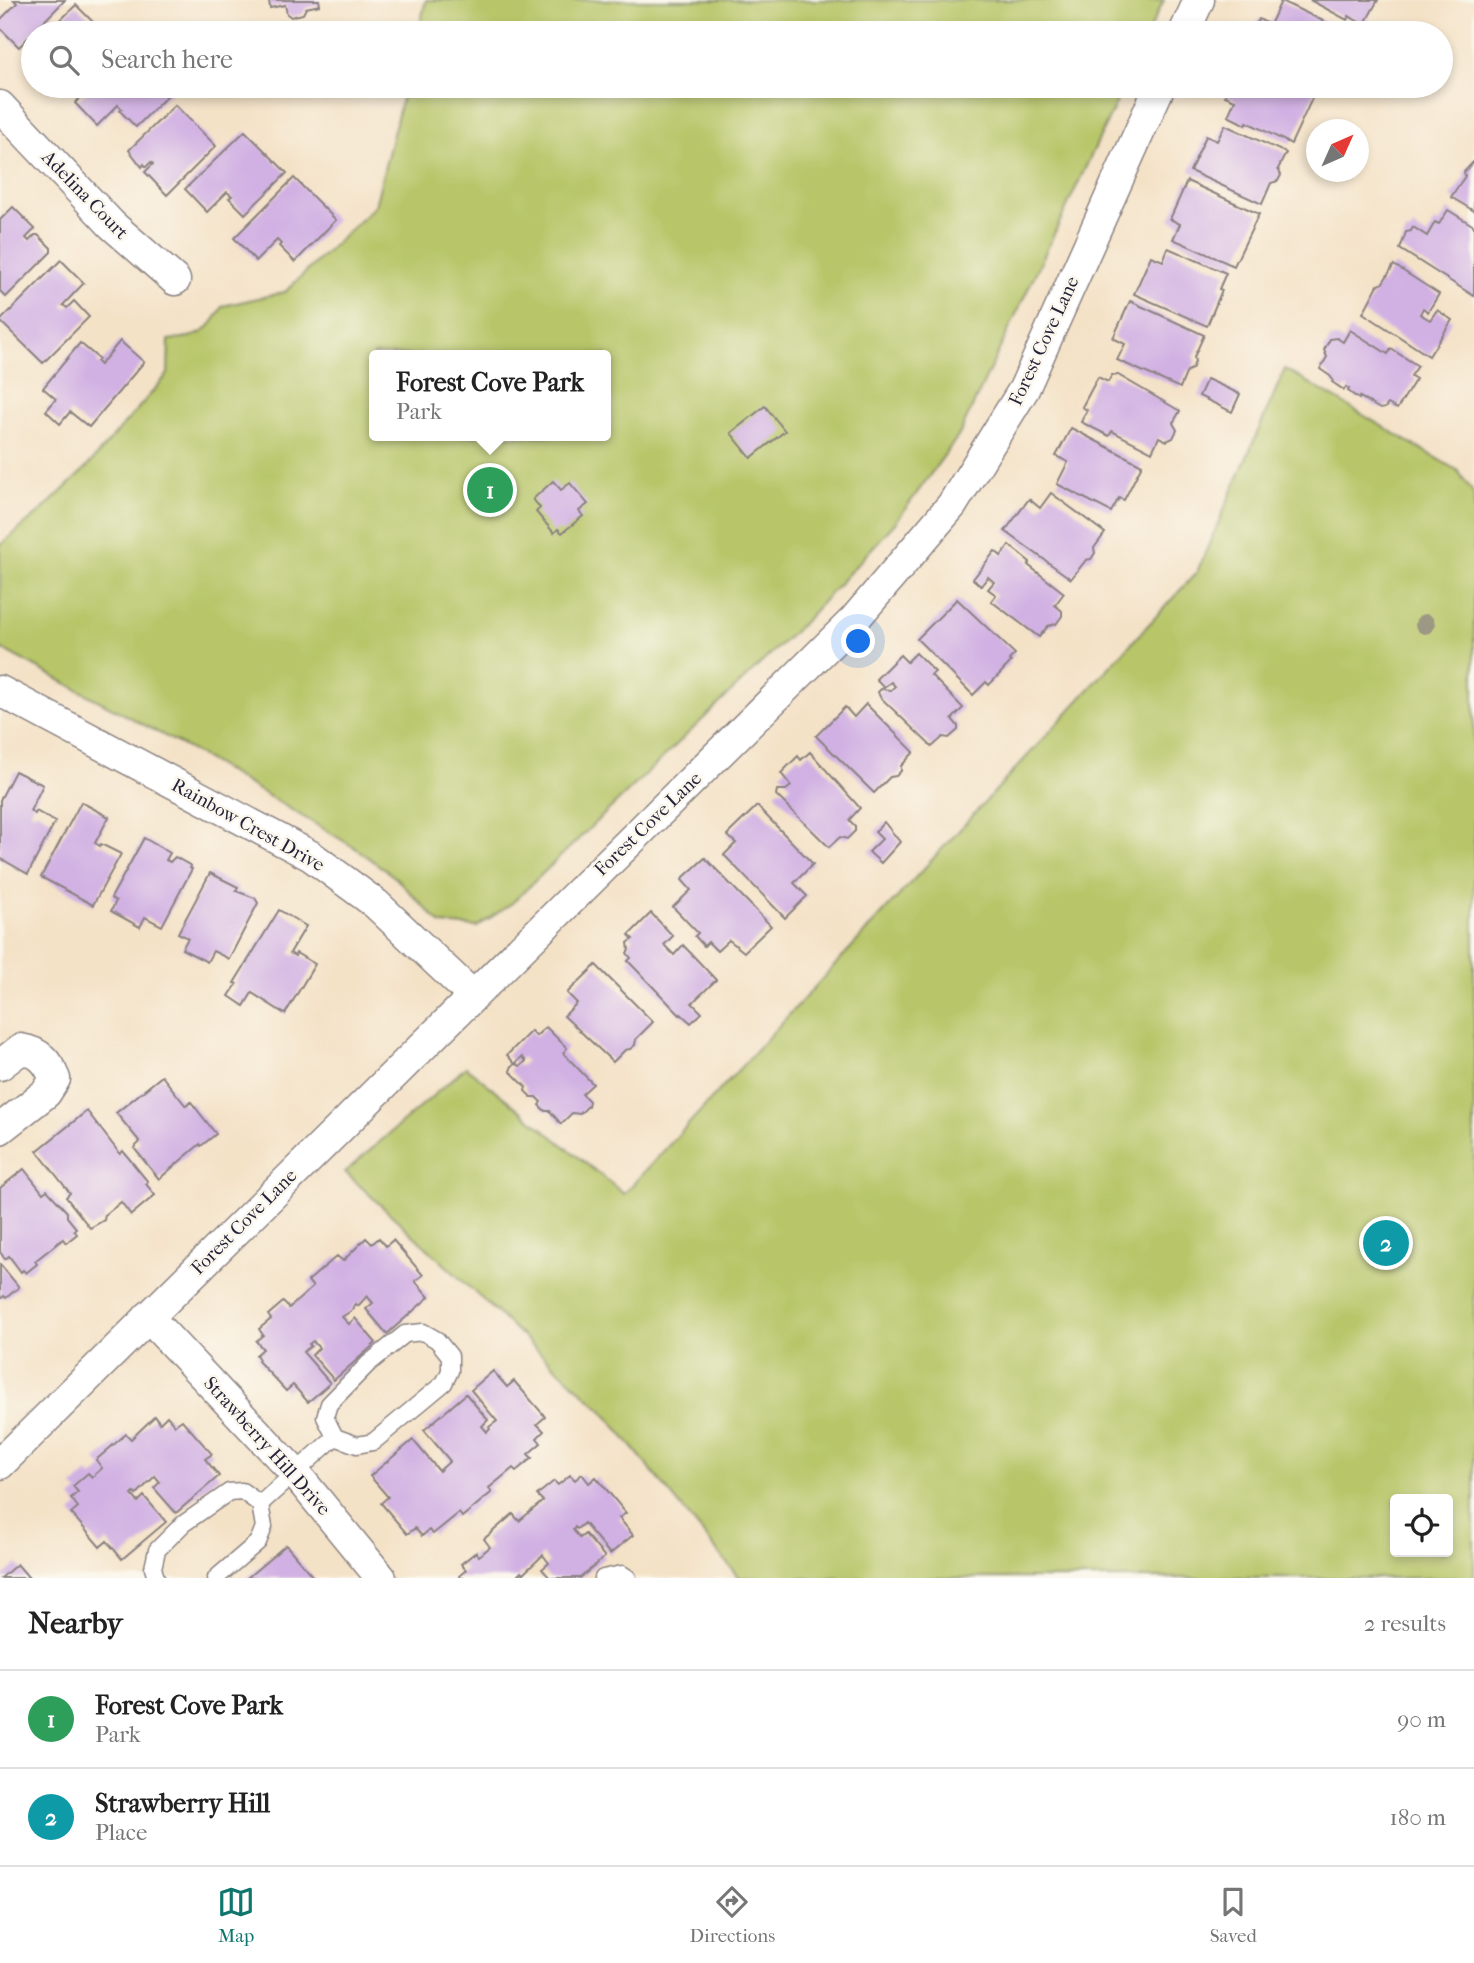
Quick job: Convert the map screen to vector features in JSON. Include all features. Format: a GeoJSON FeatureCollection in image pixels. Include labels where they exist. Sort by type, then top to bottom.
{"type":"FeatureCollection","features":[{"type":"Feature","properties":{"kind":"street"},"geometry":{"type":"LineString","coordinates":[[1189,21],[1199,0]]}},
{"type":"Feature","properties":{"kind":"street","name":"Forest Cove Lane"},"geometry":{"type":"LineString","coordinates":[[0,1464],[854,620],[952,505],[1024,389],[1155,98]]}},
{"type":"Feature","properties":{"kind":"street","name":"Adelina Court"},"geometry":{"type":"LineString","coordinates":[[0,106],[112,225],[175,280]]}},
{"type":"Feature","properties":{"kind":"street","name":"Rainbow Crest Drive"},"geometry":{"type":"LineString","coordinates":[[0,691],[311,856],[376,904],[472,995]]}},
{"type":"Feature","properties":{"kind":"street"},"geometry":{"type":"LineString","coordinates":[[0,1065],[21,1049],[33,1051],[49,1065],[55,1079],[46,1093],[0,1129]]}},
{"type":"Feature","properties":{"kind":"street","name":"Strawberry Hill Drive"},"geometry":{"type":"LineString","coordinates":[[148,1317],[295,1473],[382,1578]]}},
{"type":"Feature","properties":{"kind":"lane"},"geometry":{"type":"LineString","coordinates":[[423,1332],[437,1340],[450,1356],[450,1371],[444,1383],[373,1442],[357,1445],[335,1437],[325,1417],[329,1404],[368,1364],[405,1334],[423,1332]]}},
{"type":"Feature","properties":{"kind":"lane"},"geometry":{"type":"LineString","coordinates":[[260,1504],[335,1437]]}},
{"type":"Feature","properties":{"kind":"lane"},"geometry":{"type":"LineString","coordinates":[[156,1578],[153,1568],[157,1550],[183,1524],[229,1492],[242,1491],[260,1504],[264,1527],[258,1542],[216,1578]]}},
{"type":"Feature","properties":{"kind":"lane"},"geometry":{"type":"LineString","coordinates":[[603,1578],[622,1574],[628,1578]]}},
{"type":"Feature","properties":{"kind":"green space"},"geometry":{"type":"Polygon","coordinates":[[[426,0],[1164,0],[1154,21],[421,21],[426,0]]]}},
{"type":"Feature","properties":{"kind":"green space"},"geometry":{"type":"Polygon","coordinates":[[[402,98],[1118,98],[959,435],[895,523],[804,622],[512,903],[477,927],[441,924],[396,878],[357,849],[193,751],[0,648],[0,545],[39,513],[86,468],[168,374],[169,340],[202,332],[212,323],[223,306],[285,292],[375,206],[402,98]]]}},
{"type":"Feature","properties":{"kind":"green space"},"geometry":{"type":"Polygon","coordinates":[[[1285,369],[1458,471],[1474,494],[1474,1578],[739,1578],[604,1412],[345,1172],[466,1067],[624,1194],[1197,572],[1285,369]]]}},
{"type":"Feature","properties":{"kind":"building"},"geometry":{"type":"Polygon","coordinates":[[[14,0],[65,0],[44,21],[21,21],[19,47],[0,28],[0,20],[17,3],[14,0]]]}},
{"type":"Feature","properties":{"kind":"building"},"geometry":{"type":"Polygon","coordinates":[[[269,0],[319,0],[320,5],[306,8],[303,14],[291,17],[287,14],[285,5],[270,8],[269,0]]]}},
{"type":"Feature","properties":{"kind":"building"},"geometry":{"type":"Polygon","coordinates":[[[1310,0],[1378,0],[1366,21],[1357,21],[1349,16],[1347,20],[1310,0]]]}},
{"type":"Feature","properties":{"kind":"building"},"geometry":{"type":"Polygon","coordinates":[[[1281,1],[1323,21],[1272,21],[1281,1]]]}},
{"type":"Feature","properties":{"kind":"building"},"geometry":{"type":"Polygon","coordinates":[[[76,5],[92,21],[59,21],[76,5]]]}},
{"type":"Feature","properties":{"kind":"building"},"geometry":{"type":"Polygon","coordinates":[[[80,98],[165,98],[136,127],[120,111],[122,109],[118,105],[97,126],[75,103],[80,98]]]}},
{"type":"Feature","properties":{"kind":"building"},"geometry":{"type":"Polygon","coordinates":[[[1230,98],[1312,98],[1291,144],[1247,122],[1246,125],[1228,116],[1235,100],[1230,98]]]}},
{"type":"Feature","properties":{"kind":"building"},"geometry":{"type":"Polygon","coordinates":[[[175,105],[216,146],[167,195],[145,172],[153,164],[151,162],[142,167],[129,150],[175,105]]]}},
{"type":"Feature","properties":{"kind":"building"},"geometry":{"type":"Polygon","coordinates":[[[1225,125],[1286,153],[1278,169],[1281,175],[1278,181],[1271,183],[1262,204],[1190,171],[1206,136],[1217,141],[1225,125]]]}},
{"type":"Feature","properties":{"kind":"building"},"geometry":{"type":"Polygon","coordinates":[[[245,131],[287,173],[245,214],[229,198],[232,196],[227,192],[207,212],[185,189],[245,131]]]}},
{"type":"Feature","properties":{"kind":"building"},"geometry":{"type":"Polygon","coordinates":[[[1474,161],[1474,211],[1451,197],[1465,176],[1464,172],[1474,161]]]}},
{"type":"Feature","properties":{"kind":"building"},"geometry":{"type":"Polygon","coordinates":[[[294,178],[336,220],[295,262],[279,246],[281,244],[277,240],[256,261],[234,238],[294,178]]]}},
{"type":"Feature","properties":{"kind":"building"},"geometry":{"type":"Polygon","coordinates":[[[1187,181],[1259,214],[1234,266],[1173,239],[1180,224],[1170,219],[1187,181]]]}},
{"type":"Feature","properties":{"kind":"building"},"geometry":{"type":"Polygon","coordinates":[[[13,207],[35,229],[26,238],[29,241],[38,235],[51,248],[51,252],[6,297],[0,291],[0,220],[13,207]]]}},
{"type":"Feature","properties":{"kind":"building"},"geometry":{"type":"Polygon","coordinates":[[[1448,210],[1474,226],[1474,296],[1400,249],[1406,232],[1413,227],[1427,236],[1435,222],[1439,224],[1448,210]]]}},
{"type":"Feature","properties":{"kind":"building"},"geometry":{"type":"Polygon","coordinates":[[[1168,248],[1226,273],[1207,326],[1134,294],[1151,256],[1163,261],[1168,248]]]}},
{"type":"Feature","properties":{"kind":"building"},"geometry":{"type":"Polygon","coordinates":[[[61,260],[84,283],[63,305],[67,308],[74,301],[89,317],[43,363],[0,321],[61,260]]]}},
{"type":"Feature","properties":{"kind":"building"},"geometry":{"type":"Polygon","coordinates":[[[1394,265],[1439,294],[1428,312],[1423,308],[1420,314],[1430,320],[1437,310],[1452,320],[1429,356],[1363,313],[1378,285],[1382,284],[1394,265]]]}},
{"type":"Feature","properties":{"kind":"building"},"geometry":{"type":"Polygon","coordinates":[[[1130,301],[1204,335],[1194,357],[1192,369],[1187,371],[1180,388],[1117,360],[1125,344],[1113,338],[1130,301]]]}},
{"type":"Feature","properties":{"kind":"building"},"geometry":{"type":"Polygon","coordinates":[[[1350,330],[1388,354],[1391,349],[1418,366],[1411,376],[1416,379],[1397,409],[1388,404],[1380,409],[1360,397],[1359,399],[1346,387],[1344,390],[1332,382],[1330,376],[1320,369],[1327,357],[1324,350],[1330,339],[1337,338],[1343,342],[1350,330]]]}},
{"type":"Feature","properties":{"kind":"building"},"geometry":{"type":"Polygon","coordinates":[[[120,341],[144,362],[89,427],[70,412],[60,424],[46,411],[56,399],[43,388],[80,343],[99,359],[97,362],[100,365],[120,341]]]}},
{"type":"Feature","properties":{"kind":"building"},"geometry":{"type":"Polygon","coordinates":[[[1112,375],[1118,375],[1180,411],[1173,423],[1177,430],[1173,438],[1167,441],[1159,437],[1152,452],[1112,431],[1109,436],[1081,422],[1087,410],[1082,407],[1098,377],[1108,382],[1112,375]]]}},
{"type":"Feature","properties":{"kind":"building"},"geometry":{"type":"Polygon","coordinates":[[[1207,379],[1240,394],[1232,412],[1199,396],[1207,379]]]}},
{"type":"Feature","properties":{"kind":"building"},"geometry":{"type":"Polygon","coordinates":[[[765,406],[785,431],[751,458],[731,433],[765,406]]]}},
{"type":"Feature","properties":{"kind":"building"},"geometry":{"type":"Polygon","coordinates":[[[1071,428],[1142,465],[1124,500],[1119,498],[1111,512],[1057,484],[1068,462],[1056,456],[1071,428]]]}},
{"type":"Feature","properties":{"kind":"building"},"geometry":{"type":"Polygon","coordinates":[[[553,481],[561,490],[570,483],[588,504],[579,511],[583,516],[562,533],[558,529],[554,533],[536,512],[540,508],[533,499],[553,481]]]}},
{"type":"Feature","properties":{"kind":"building"},"geometry":{"type":"Polygon","coordinates":[[[1051,493],[1105,533],[1094,548],[1095,553],[1091,559],[1086,560],[1071,579],[1005,531],[1029,499],[1040,508],[1051,493]]]}},
{"type":"Feature","properties":{"kind":"building"},"geometry":{"type":"Polygon","coordinates":[[[1009,545],[1030,562],[1028,565],[1064,593],[1055,605],[1062,611],[1062,616],[1039,637],[991,601],[996,595],[988,589],[994,582],[988,577],[981,586],[973,579],[995,551],[1001,556],[1009,545]]]}},
{"type":"Feature","properties":{"kind":"building"},"geometry":{"type":"Polygon","coordinates":[[[957,599],[1015,654],[989,685],[986,682],[973,695],[917,639],[957,599]]]}},
{"type":"Feature","properties":{"kind":"building"},"geometry":{"type":"Polygon","coordinates":[[[916,653],[935,672],[931,675],[963,708],[952,719],[958,730],[949,738],[943,737],[932,747],[878,692],[881,689],[891,690],[895,686],[891,682],[884,687],[876,679],[900,655],[907,662],[916,653]]]}},
{"type":"Feature","properties":{"kind":"building"},"geometry":{"type":"Polygon","coordinates":[[[866,704],[914,752],[901,766],[901,771],[890,777],[874,793],[816,736],[845,707],[854,717],[866,704]]]}},
{"type":"Feature","properties":{"kind":"building"},"geometry":{"type":"Polygon","coordinates":[[[810,752],[860,808],[849,820],[855,826],[855,831],[847,839],[840,837],[829,847],[776,795],[777,790],[786,790],[791,786],[781,773],[798,756],[801,760],[810,752]]]}},
{"type":"Feature","properties":{"kind":"building"},"geometry":{"type":"Polygon","coordinates":[[[15,771],[43,785],[30,811],[35,814],[36,811],[55,822],[28,874],[0,858],[0,800],[15,771]]]}},
{"type":"Feature","properties":{"kind":"building"},"geometry":{"type":"Polygon","coordinates":[[[81,802],[109,817],[95,843],[121,854],[93,905],[41,877],[81,802]]]}},
{"type":"Feature","properties":{"kind":"building"},"geometry":{"type":"Polygon","coordinates":[[[757,806],[813,864],[794,883],[807,896],[785,918],[724,855],[736,843],[727,835],[757,806]]]}},
{"type":"Feature","properties":{"kind":"building"},"geometry":{"type":"Polygon","coordinates":[[[884,822],[900,842],[881,863],[869,852],[882,839],[875,832],[884,822]]]}},
{"type":"Feature","properties":{"kind":"building"},"geometry":{"type":"Polygon","coordinates":[[[144,838],[170,853],[166,860],[170,862],[175,857],[192,869],[162,926],[145,917],[140,927],[111,911],[116,901],[111,898],[144,838]]]}},
{"type":"Feature","properties":{"kind":"building"},"geometry":{"type":"Polygon","coordinates":[[[705,858],[771,926],[744,952],[729,940],[717,951],[708,942],[704,946],[695,936],[698,933],[673,907],[691,890],[682,880],[705,858]]]}},
{"type":"Feature","properties":{"kind":"building"},"geometry":{"type":"Polygon","coordinates":[[[210,873],[238,887],[236,891],[255,898],[258,903],[229,959],[213,951],[207,962],[182,949],[188,938],[178,933],[210,873]]]}},
{"type":"Feature","properties":{"kind":"building"},"geometry":{"type":"Polygon","coordinates":[[[279,910],[306,926],[290,953],[295,956],[296,953],[315,964],[285,1014],[252,993],[244,1006],[229,996],[237,984],[234,983],[279,910]]]}},
{"type":"Feature","properties":{"kind":"building"},"geometry":{"type":"Polygon","coordinates":[[[651,913],[673,936],[664,945],[674,955],[683,945],[716,980],[692,1003],[702,1013],[691,1023],[628,961],[631,958],[627,953],[628,943],[633,939],[629,935],[651,913]]]}},
{"type":"Feature","properties":{"kind":"building"},"geometry":{"type":"Polygon","coordinates":[[[596,965],[653,1022],[636,1039],[635,1045],[625,1050],[613,1062],[564,1016],[577,1003],[567,993],[596,965]]]}},
{"type":"Feature","properties":{"kind":"building"},"geometry":{"type":"Polygon","coordinates":[[[546,1027],[567,1048],[563,1053],[593,1084],[582,1094],[589,1101],[588,1106],[580,1114],[572,1113],[561,1124],[550,1111],[545,1111],[539,1105],[541,1102],[536,1097],[531,1097],[525,1091],[526,1087],[510,1071],[512,1066],[521,1066],[526,1061],[522,1057],[515,1064],[507,1055],[531,1031],[536,1036],[546,1027]]]}},
{"type":"Feature","properties":{"kind":"building"},"geometry":{"type":"Polygon","coordinates":[[[162,1076],[186,1106],[191,1102],[216,1134],[159,1179],[134,1148],[140,1142],[116,1113],[162,1076]]]}},
{"type":"Feature","properties":{"kind":"building"},"geometry":{"type":"Polygon","coordinates":[[[87,1111],[120,1154],[123,1151],[155,1195],[131,1215],[121,1202],[105,1215],[104,1220],[90,1228],[66,1197],[70,1193],[37,1151],[87,1111]]]}},
{"type":"Feature","properties":{"kind":"building"},"geometry":{"type":"Polygon","coordinates":[[[24,1169],[43,1193],[47,1190],[67,1212],[77,1234],[66,1243],[63,1239],[35,1261],[37,1264],[26,1273],[23,1270],[21,1272],[9,1256],[5,1259],[0,1252],[0,1188],[24,1169]]]}},
{"type":"Feature","properties":{"kind":"building"},"geometry":{"type":"Polygon","coordinates":[[[366,1238],[372,1244],[379,1238],[386,1246],[393,1240],[423,1275],[415,1281],[429,1297],[387,1334],[366,1309],[373,1303],[367,1296],[358,1306],[356,1304],[354,1309],[342,1317],[349,1324],[355,1318],[376,1343],[334,1380],[312,1355],[319,1348],[313,1341],[309,1344],[311,1346],[303,1352],[330,1383],[308,1402],[293,1385],[286,1391],[258,1361],[256,1355],[263,1349],[256,1341],[263,1335],[259,1329],[271,1319],[268,1315],[283,1302],[289,1308],[313,1287],[308,1281],[337,1256],[343,1261],[366,1238]]]}},
{"type":"Feature","properties":{"kind":"building"},"geometry":{"type":"Polygon","coordinates":[[[0,1264],[19,1287],[6,1298],[4,1296],[0,1299],[0,1264]]]}},
{"type":"Feature","properties":{"kind":"building"},"geometry":{"type":"Polygon","coordinates":[[[493,1371],[507,1387],[514,1381],[545,1417],[537,1424],[544,1431],[537,1438],[541,1443],[528,1454],[532,1458],[516,1471],[513,1468],[489,1488],[492,1492],[462,1517],[459,1513],[433,1534],[429,1530],[422,1536],[415,1528],[407,1534],[381,1503],[388,1497],[370,1476],[413,1440],[439,1471],[450,1461],[424,1430],[466,1394],[488,1420],[482,1426],[487,1432],[497,1421],[471,1390],[493,1371]]]}},
{"type":"Feature","properties":{"kind":"building"},"geometry":{"type":"Polygon","coordinates":[[[155,1416],[160,1423],[167,1416],[175,1425],[182,1420],[212,1454],[205,1459],[219,1476],[176,1513],[154,1488],[160,1482],[155,1476],[136,1495],[134,1493],[132,1495],[138,1502],[144,1496],[166,1522],[122,1559],[107,1541],[100,1547],[71,1513],[78,1507],[71,1498],[78,1492],[73,1486],[88,1473],[92,1477],[102,1468],[96,1460],[126,1434],[131,1439],[155,1416]]]}},
{"type":"Feature","properties":{"kind":"building"},"geometry":{"type":"Polygon","coordinates":[[[582,1474],[589,1483],[596,1477],[626,1513],[619,1518],[633,1535],[610,1554],[584,1523],[577,1529],[575,1527],[573,1530],[580,1538],[585,1534],[605,1557],[580,1578],[550,1578],[542,1569],[549,1563],[543,1555],[523,1574],[521,1572],[518,1575],[521,1578],[460,1578],[466,1570],[461,1564],[476,1552],[479,1556],[490,1547],[484,1539],[513,1514],[519,1521],[543,1501],[537,1495],[554,1481],[558,1485],[570,1475],[575,1480],[582,1474]]]}},
{"type":"Feature","properties":{"kind":"building"},"geometry":{"type":"Polygon","coordinates":[[[286,1545],[314,1578],[247,1578],[286,1545]]]}},
{"type":"Feature","properties":{"kind":"building"},"geometry":{"type":"Polygon","coordinates":[[[17,1564],[29,1578],[1,1578],[17,1564]]]}},
{"type":"Feature","properties":{"kind":"place","name":"Forest Cove Park"},"geometry":{"type":"Point","coordinates":[490,490]}},
{"type":"Feature","properties":{"kind":"place","name":"Strawberry Hill"},"geometry":{"type":"Point","coordinates":[1386,1243]}}]}
